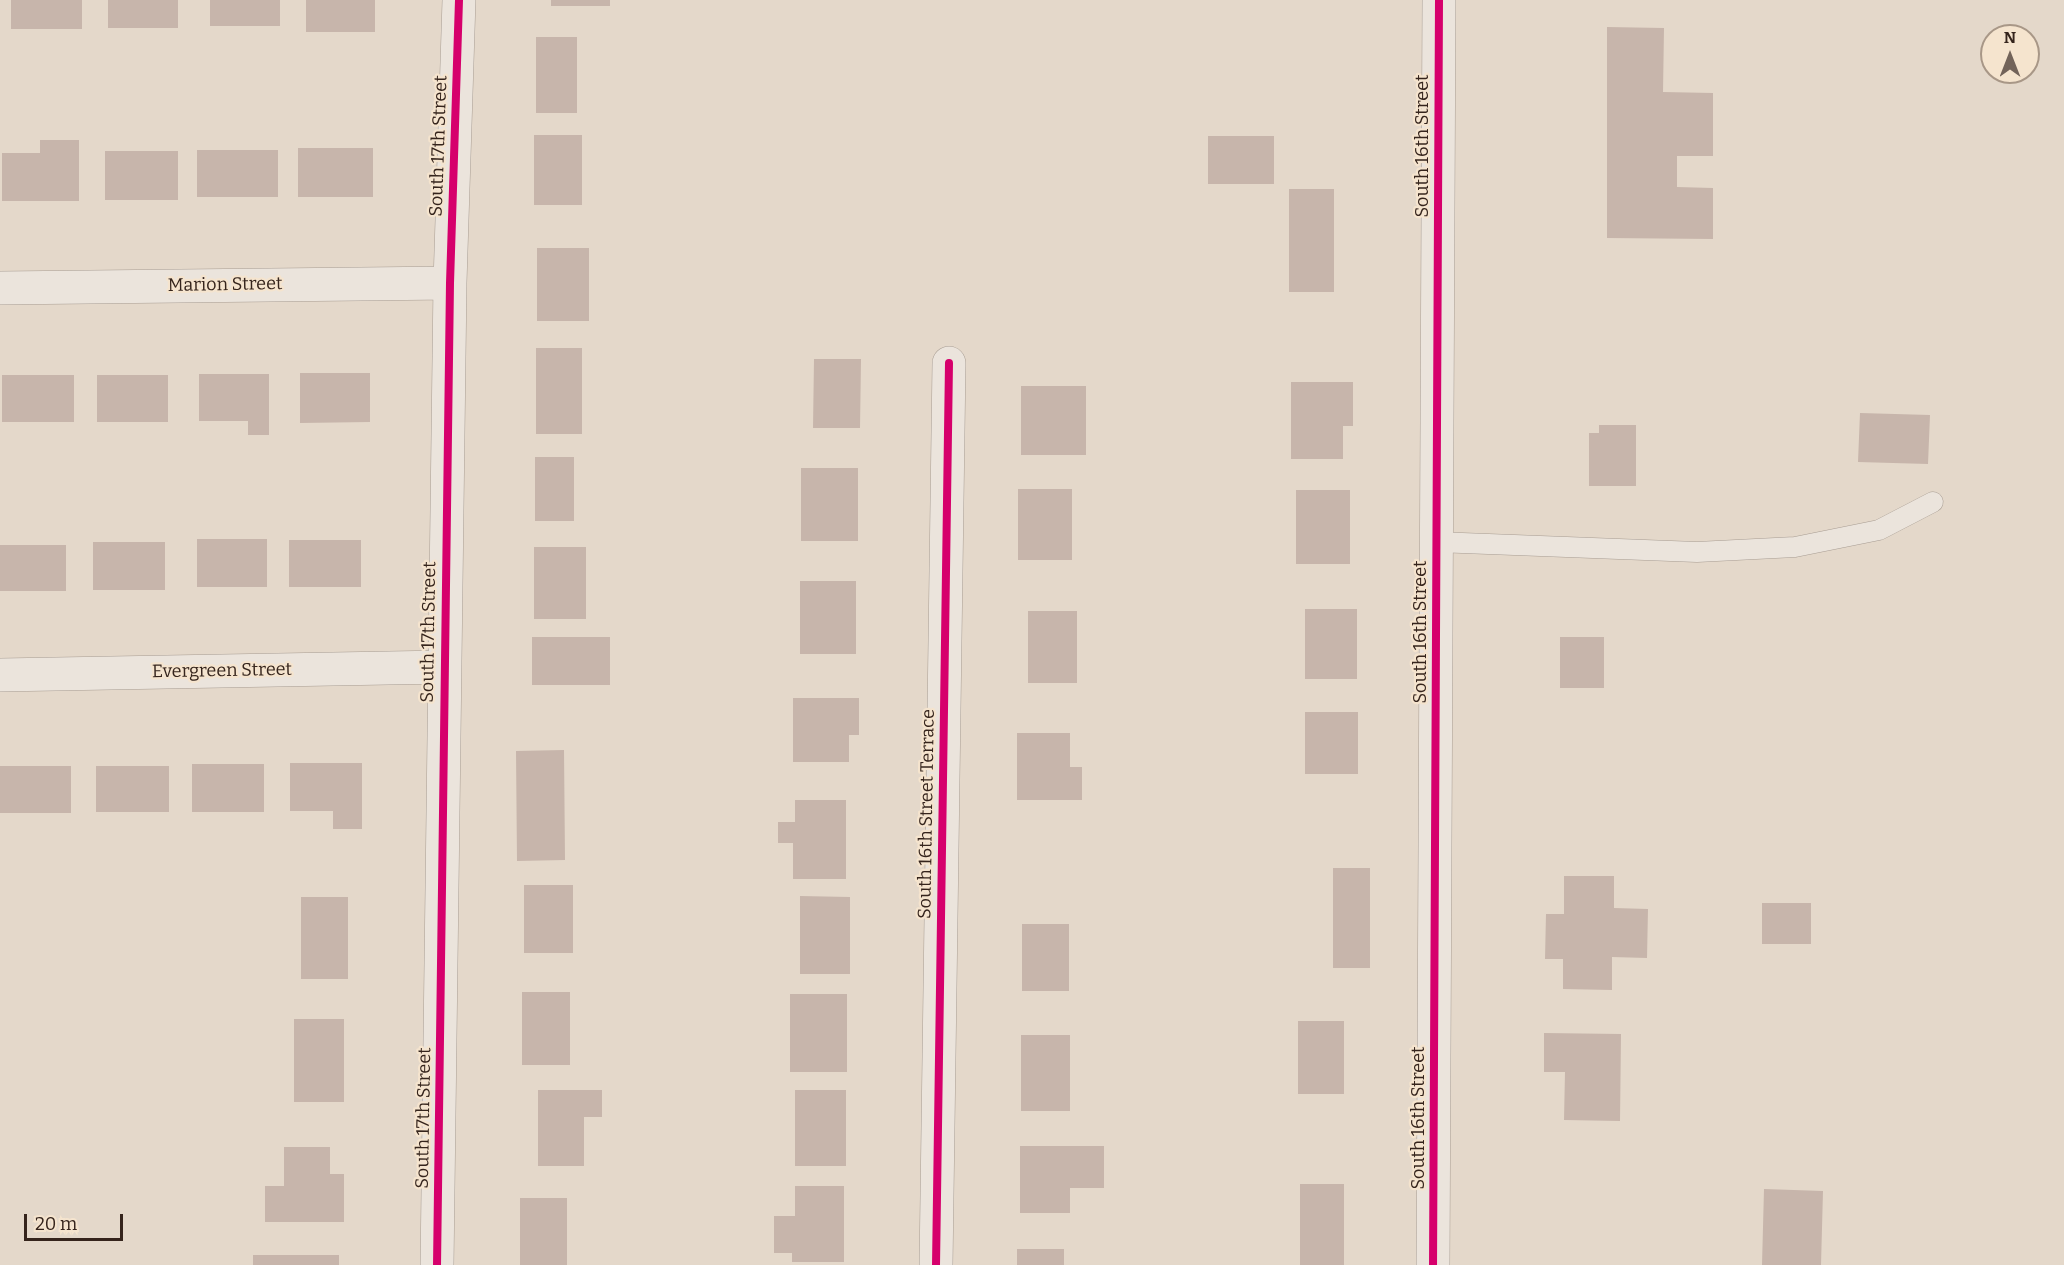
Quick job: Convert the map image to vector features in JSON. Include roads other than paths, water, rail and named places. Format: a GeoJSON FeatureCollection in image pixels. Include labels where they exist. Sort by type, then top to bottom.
{"type":"FeatureCollection","features":[{"type":"Feature","properties":{"kind":"street","name":"South 17th Street"},"geometry":{"type":"LineString","coordinates":[[437,1265],[450,283],[459,0]]}},
{"type":"Feature","properties":{"kind":"street","name":"South 16th Street"},"geometry":{"type":"LineString","coordinates":[[1433,1265],[1438,0]]}},
{"type":"Feature","properties":{"kind":"street","name":"Marion Street"},"geometry":{"type":"LineString","coordinates":[[0,288],[450,283]]}},
{"type":"Feature","properties":{"kind":"street","name":"South 16th Street Terrace"},"geometry":{"type":"LineString","coordinates":[[936,1265],[949,363]]}},
{"type":"Feature","properties":{"kind":"street","name":"Evergreen Street"},"geometry":{"type":"LineString","coordinates":[[0,675],[444,667]]}},
{"type":"Feature","properties":{"kind":"lane"},"geometry":{"type":"LineString","coordinates":[[1436,542],[1697,552],[1795,547],[1879,530],[1933,502]]}}]}
